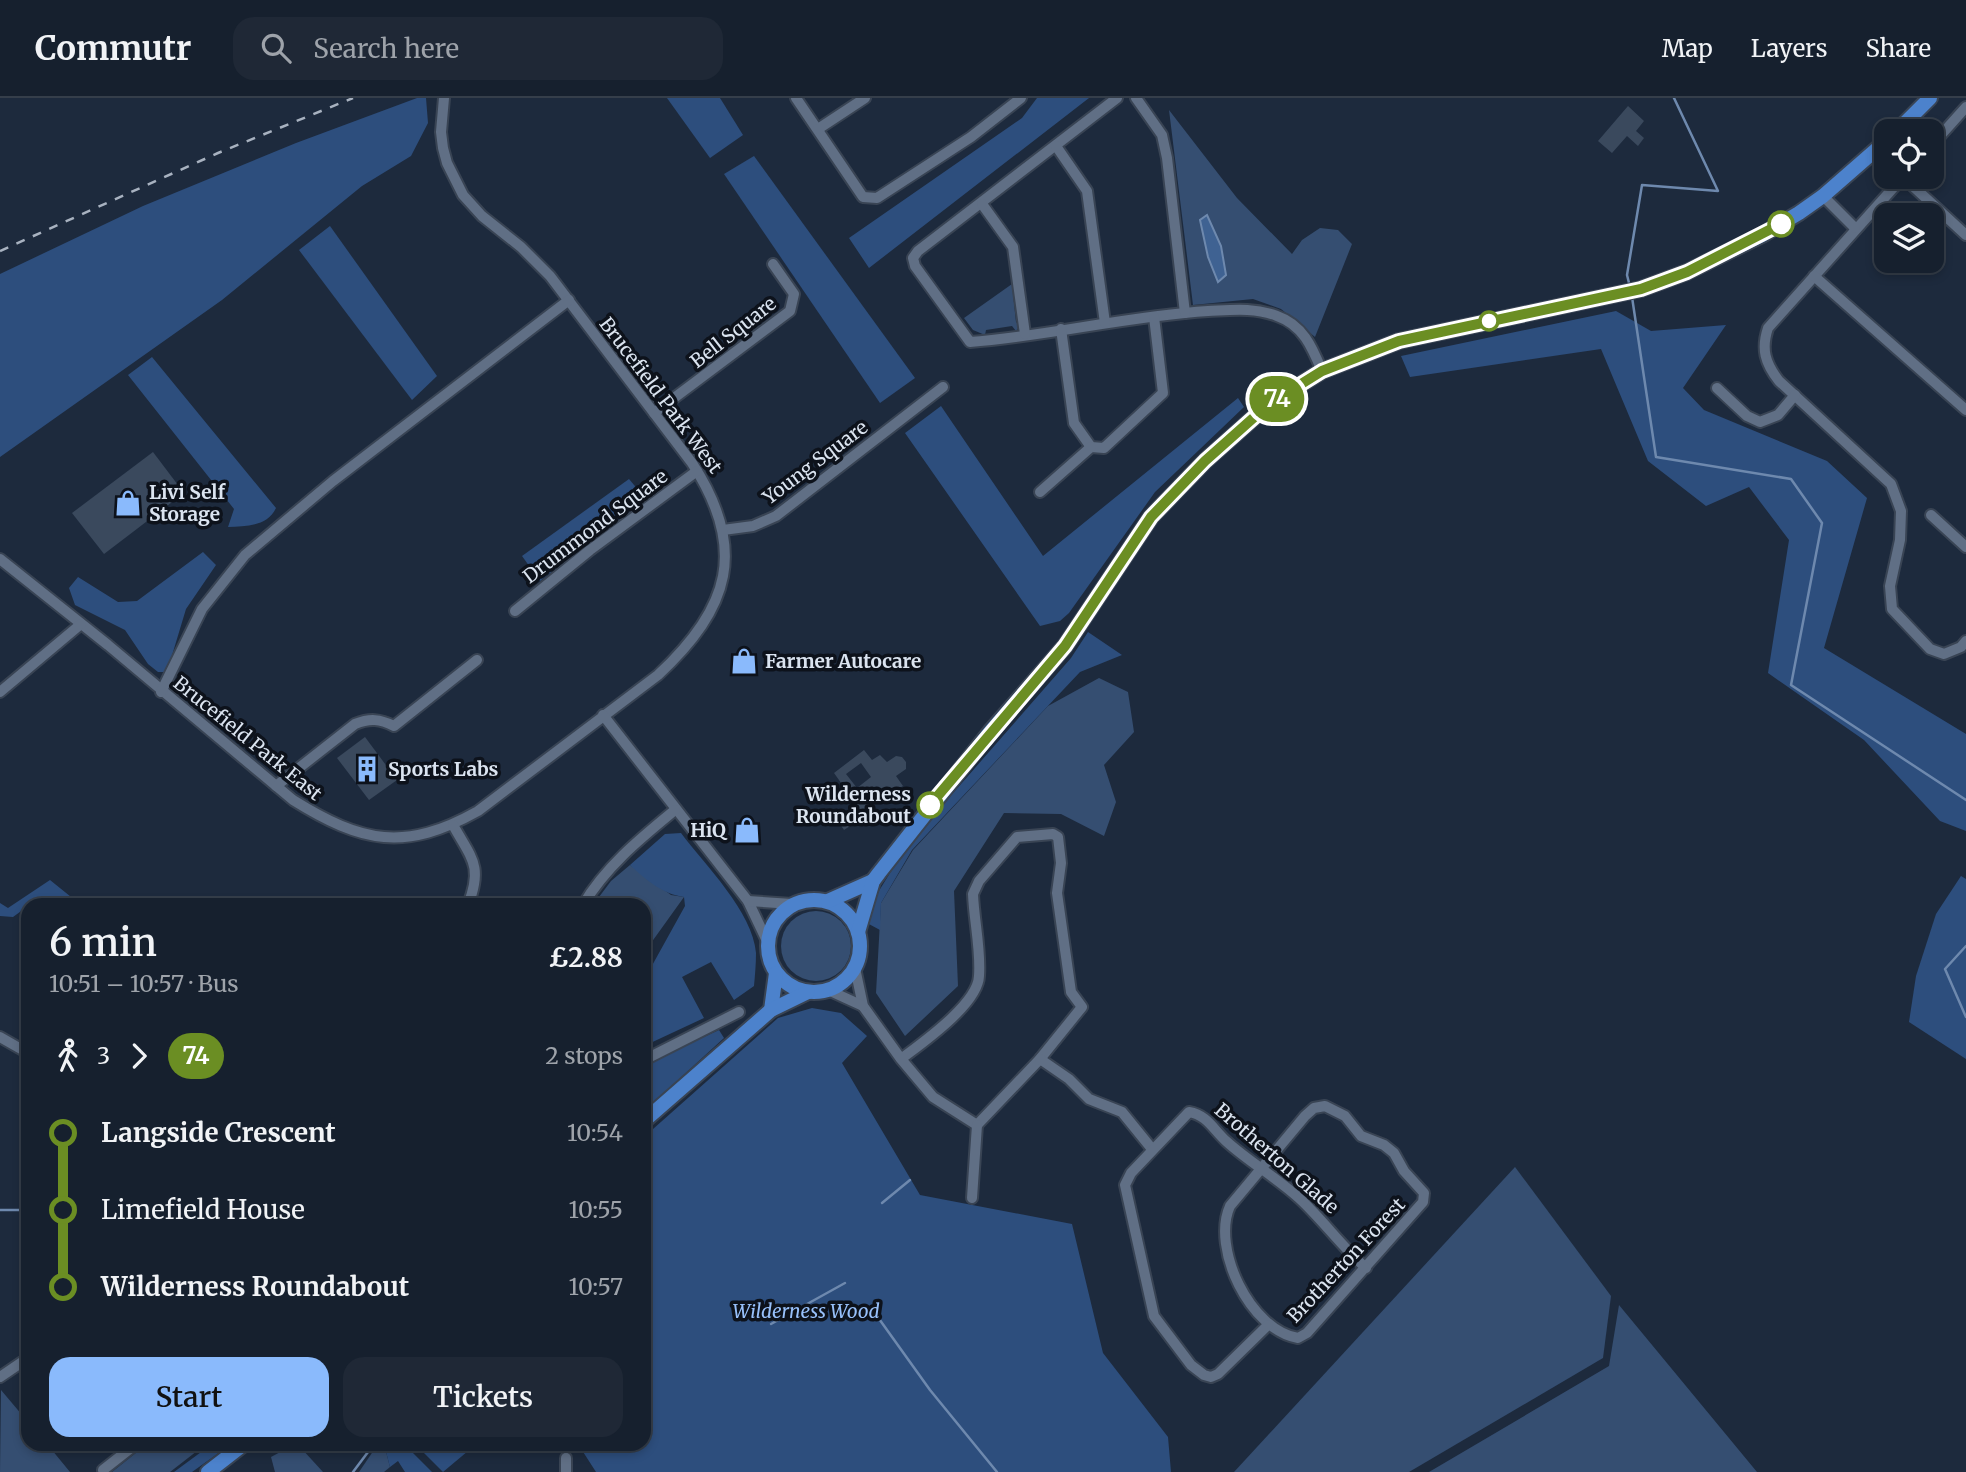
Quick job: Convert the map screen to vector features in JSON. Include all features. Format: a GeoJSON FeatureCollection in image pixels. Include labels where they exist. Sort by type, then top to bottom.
{"type":"FeatureCollection","features":[{"type":"Feature","properties":{"kind":"main road"},"geometry":{"type":"LineString","coordinates":[[1909,119],[1930,98]]}},
{"type":"Feature","properties":{"kind":"main road"},"geometry":{"type":"LineString","coordinates":[[858,932],[873,881],[902,840],[1065,646],[1151,517],[1205,461],[1269,404],[1322,371],[1399,341],[1641,289],[1687,272],[1762,235],[1823,197],[1874,152]]}},
{"type":"Feature","properties":{"kind":"main road"},"geometry":{"type":"LineString","coordinates":[[828,901],[873,881]]}},
{"type":"Feature","properties":{"kind":"main road"},"geometry":{"type":"LineString","coordinates":[[804,900],[828,901],[841,908],[852,919],[858,932],[860,956],[855,968],[839,985],[828,990],[808,992],[796,989],[776,973],[767,952],[767,941],[771,926],[792,904],[804,900]]}},
{"type":"Feature","properties":{"kind":"main road"},"geometry":{"type":"LineString","coordinates":[[771,1010],[776,973]]}},
{"type":"Feature","properties":{"kind":"main road"},"geometry":{"type":"LineString","coordinates":[[651,1115],[771,1010],[808,992]]}},
{"type":"Feature","properties":{"kind":"main road"},"geometry":{"type":"LineString","coordinates":[[208,1472],[235,1451]]}},
{"type":"Feature","properties":{"kind":"street","name":"Brucefield Park West"},"geometry":{"type":"LineString","coordinates":[[444,98],[441,123],[443,148],[447,163],[463,195],[482,216],[535,259],[569,300],[697,471],[710,491],[723,530],[723,579],[711,613],[676,658],[658,675],[603,715]]}},
{"type":"Feature","properties":{"kind":"street"},"geometry":{"type":"LineString","coordinates":[[796,98],[863,197],[877,198],[971,138],[1021,98]]}},
{"type":"Feature","properties":{"kind":"street"},"geometry":{"type":"LineString","coordinates":[[818,129],[865,98]]}},
{"type":"Feature","properties":{"kind":"street"},"geometry":{"type":"LineString","coordinates":[[1117,98],[918,251],[913,258],[915,266],[970,342],[1185,313],[1247,309],[1277,316],[1307,336],[1322,371]]}},
{"type":"Feature","properties":{"kind":"street"},"geometry":{"type":"LineString","coordinates":[[1136,98],[1154,121],[1164,146],[1185,313]]}},
{"type":"Feature","properties":{"kind":"street"},"geometry":{"type":"LineString","coordinates":[[1944,132],[1966,107]]}},
{"type":"Feature","properties":{"kind":"street"},"geometry":{"type":"LineString","coordinates":[[1056,146],[1087,191],[1105,323]]}},
{"type":"Feature","properties":{"kind":"street"},"geometry":{"type":"LineString","coordinates":[[1892,189],[1768,328],[1763,344],[1768,366],[1779,381],[1891,484],[1901,511],[1900,540],[1890,586],[1892,609],[1930,649],[1944,654],[1961,647],[1966,641]]}},
{"type":"Feature","properties":{"kind":"street"},"geometry":{"type":"LineString","coordinates":[[1916,189],[1966,235]]}},
{"type":"Feature","properties":{"kind":"street"},"geometry":{"type":"LineString","coordinates":[[1823,197],[1855,228]]}},
{"type":"Feature","properties":{"kind":"street"},"geometry":{"type":"LineString","coordinates":[[982,204],[1013,247],[1026,334]]}},
{"type":"Feature","properties":{"kind":"street","name":"Bell Square"},"geometry":{"type":"LineString","coordinates":[[654,413],[790,311],[794,294],[773,264]]}},
{"type":"Feature","properties":{"kind":"street"},"geometry":{"type":"LineString","coordinates":[[1814,276],[1966,410]]}},
{"type":"Feature","properties":{"kind":"street"},"geometry":{"type":"LineString","coordinates":[[162,692],[202,609],[245,555],[333,481],[569,300]]}},
{"type":"Feature","properties":{"kind":"street"},"geometry":{"type":"LineString","coordinates":[[1040,492],[1091,447],[1104,448],[1163,393],[1154,317]]}},
{"type":"Feature","properties":{"kind":"street"},"geometry":{"type":"LineString","coordinates":[[1061,329],[1074,423],[1091,447]]}},
{"type":"Feature","properties":{"kind":"street","name":"Young Square"},"geometry":{"type":"LineString","coordinates":[[723,530],[753,526],[776,516],[943,387]]}},
{"type":"Feature","properties":{"kind":"street"},"geometry":{"type":"LineString","coordinates":[[1717,388],[1747,416],[1760,422],[1778,415],[1795,395]]}},
{"type":"Feature","properties":{"kind":"street","name":"Drummond Square"},"geometry":{"type":"LineString","coordinates":[[515,611],[590,550],[697,471]]}},
{"type":"Feature","properties":{"kind":"street"},"geometry":{"type":"LineString","coordinates":[[1931,515],[1966,547]]}},
{"type":"Feature","properties":{"kind":"street","name":"Brucefield Park East"},"geometry":{"type":"LineString","coordinates":[[0,559],[276,786],[326,821],[348,830],[379,837],[420,835],[453,825],[489,803],[603,715]]}},
{"type":"Feature","properties":{"kind":"street"},"geometry":{"type":"LineString","coordinates":[[0,692],[81,624]]}},
{"type":"Feature","properties":{"kind":"street"},"geometry":{"type":"LineString","coordinates":[[276,786],[355,724],[366,720],[382,720],[394,726],[477,660]]}},
{"type":"Feature","properties":{"kind":"street"},"geometry":{"type":"LineString","coordinates":[[603,715],[748,901],[767,941]]}},
{"type":"Feature","properties":{"kind":"street"},"geometry":{"type":"LineString","coordinates":[[588,898],[602,876],[625,852],[675,810]]}},
{"type":"Feature","properties":{"kind":"street"},"geometry":{"type":"LineString","coordinates":[[453,825],[476,866],[475,885],[470,898]]}},
{"type":"Feature","properties":{"kind":"street"},"geometry":{"type":"LineString","coordinates":[[901,1059],[936,1033],[974,993],[979,978],[974,894],[979,881],[1017,837],[1053,834],[1058,837],[1061,863],[1057,893],[1071,992],[1083,1007],[1040,1059],[977,1125],[968,1160],[972,1198]]}},
{"type":"Feature","properties":{"kind":"street"},"geometry":{"type":"LineString","coordinates":[[748,901],[792,904]]}},
{"type":"Feature","properties":{"kind":"street"},"geometry":{"type":"LineString","coordinates":[[855,968],[863,1006],[901,1059],[933,1097],[977,1125]]}},
{"type":"Feature","properties":{"kind":"street"},"geometry":{"type":"LineString","coordinates":[[828,990],[863,1006]]}},
{"type":"Feature","properties":{"kind":"street"},"geometry":{"type":"LineString","coordinates":[[651,1056],[740,1012]]}},
{"type":"Feature","properties":{"kind":"street"},"geometry":{"type":"LineString","coordinates":[[0,1037],[21,1050]]}},
{"type":"Feature","properties":{"kind":"street"},"geometry":{"type":"LineString","coordinates":[[1040,1059],[1069,1079],[1089,1099],[1122,1112],[1153,1149],[1130,1173],[1125,1185],[1154,1316],[1192,1365],[1211,1377],[1218,1374],[1268,1325],[1241,1293],[1225,1234],[1224,1219],[1230,1206],[1261,1168]]}},
{"type":"Feature","properties":{"kind":"street","name":"Brotherton Forest"},"geometry":{"type":"LineString","coordinates":[[1261,1168],[1305,1116],[1314,1108],[1325,1106],[1345,1116],[1360,1136],[1384,1145],[1394,1153],[1404,1171],[1424,1193],[1423,1202],[1307,1333],[1298,1338],[1288,1336],[1268,1325]]}},
{"type":"Feature","properties":{"kind":"street","name":"Brotherton Glade"},"geometry":{"type":"LineString","coordinates":[[1153,1149],[1189,1112],[1200,1114],[1227,1142],[1298,1197],[1366,1268]]}},
{"type":"Feature","properties":{"kind":"street"},"geometry":{"type":"LineString","coordinates":[[0,1377],[21,1362]]}},
{"type":"Feature","properties":{"kind":"street"},"geometry":{"type":"LineString","coordinates":[[103,1469],[130,1451]]}},
{"type":"Feature","properties":{"kind":"street"},"geometry":{"type":"LineString","coordinates":[[566,1458],[566,1472]]}},
{"type":"Feature","properties":{"kind":"shaded area"},"geometry":{"type":"Polygon","coordinates":[[[1169,110],[1237,198],[1292,254],[1302,240],[1320,228],[1338,230],[1352,244],[1315,337],[1281,309],[1253,299],[1193,305],[1169,110]]]}},
{"type":"Feature","properties":{"kind":"shaded area"},"geometry":{"type":"Polygon","coordinates":[[[1207,215],[1221,246],[1226,275],[1218,282],[1208,257],[1200,220],[1207,215]]]}},
{"type":"Feature","properties":{"kind":"shaded area"},"geometry":{"type":"Polygon","coordinates":[[[1012,284],[1016,322],[1020,326],[1016,331],[1012,326],[986,330],[985,335],[973,330],[964,318],[1012,284]]]}},
{"type":"Feature","properties":{"kind":"shaded area"},"geometry":{"type":"Polygon","coordinates":[[[1099,678],[1128,692],[1134,732],[1104,765],[1116,802],[1104,836],[1061,814],[1004,813],[954,891],[958,986],[905,1036],[876,993],[881,903],[913,850],[1048,706],[1099,678]]]}},
{"type":"Feature","properties":{"kind":"shaded area"},"geometry":{"type":"Polygon","coordinates":[[[630,865],[671,895],[684,897],[651,943],[651,898],[598,898],[611,881],[630,865]]]}},
{"type":"Feature","properties":{"kind":"shaded area"},"geometry":{"type":"Polygon","coordinates":[[[816,911],[841,921],[851,946],[841,971],[816,981],[791,971],[781,946],[791,921],[816,911]]]}},
{"type":"Feature","properties":{"kind":"shaded area"},"geometry":{"type":"Polygon","coordinates":[[[1515,1167],[1611,1296],[1603,1358],[1409,1472],[1234,1472],[1515,1167]]]}},
{"type":"Feature","properties":{"kind":"shaded area"},"geometry":{"type":"Polygon","coordinates":[[[1619,1305],[1757,1472],[1429,1472],[1609,1366],[1619,1305]]]}},
{"type":"Feature","properties":{"kind":"shaded area"},"geometry":{"type":"Polygon","coordinates":[[[1,1390],[21,1414],[21,1451],[53,1451],[70,1472],[0,1472],[1,1390]]]}},
{"type":"Feature","properties":{"kind":"shaded area"},"geometry":{"type":"Polygon","coordinates":[[[138,1451],[197,1451],[170,1472],[112,1472],[138,1451]]]}},
{"type":"Feature","properties":{"kind":"shaded area"},"geometry":{"type":"Polygon","coordinates":[[[282,1451],[304,1451],[323,1472],[275,1472],[271,1457],[282,1451]]]}},
{"type":"Feature","properties":{"kind":"shaded area"},"geometry":{"type":"Polygon","coordinates":[[[373,1451],[386,1451],[390,1467],[384,1472],[359,1472],[373,1451]]]}},
{"type":"Feature","properties":{"kind":"green space"},"geometry":{"type":"Polygon","coordinates":[[[417,98],[426,98],[428,123],[411,156],[362,186],[222,300],[0,457],[0,274],[143,206],[296,143],[417,98]]]}},
{"type":"Feature","properties":{"kind":"green space"},"geometry":{"type":"Polygon","coordinates":[[[667,98],[720,98],[743,135],[710,158],[667,98]]]}},
{"type":"Feature","properties":{"kind":"green space"},"geometry":{"type":"Polygon","coordinates":[[[1037,98],[1089,98],[869,268],[849,238],[1022,118],[1037,98]]]}},
{"type":"Feature","properties":{"kind":"green space"},"geometry":{"type":"Polygon","coordinates":[[[754,156],[915,378],[880,403],[724,174],[754,156]]]}},
{"type":"Feature","properties":{"kind":"green space"},"geometry":{"type":"Polygon","coordinates":[[[330,226],[437,376],[412,400],[299,250],[330,226]]]}},
{"type":"Feature","properties":{"kind":"green space"},"geometry":{"type":"Polygon","coordinates":[[[1616,311],[1651,331],[1726,325],[1683,388],[1704,410],[1827,461],[1867,498],[1824,648],[1966,734],[1966,831],[1940,821],[1864,740],[1768,673],[1789,540],[1749,487],[1706,506],[1648,461],[1601,349],[1410,377],[1401,356],[1616,311]]]}},
{"type":"Feature","properties":{"kind":"green space"},"geometry":{"type":"Polygon","coordinates":[[[152,357],[276,508],[267,519],[255,524],[228,527],[234,509],[128,375],[152,357]]]}},
{"type":"Feature","properties":{"kind":"green space"},"geometry":{"type":"Polygon","coordinates":[[[1238,398],[1244,407],[1155,492],[1069,613],[1060,621],[1040,626],[905,433],[941,406],[1043,556],[1238,398]]]}},
{"type":"Feature","properties":{"kind":"green space"},"geometry":{"type":"Polygon","coordinates":[[[629,479],[645,498],[540,581],[522,556],[629,479]]]}},
{"type":"Feature","properties":{"kind":"green space"},"geometry":{"type":"Polygon","coordinates":[[[203,552],[216,565],[186,609],[167,672],[158,672],[148,664],[125,630],[75,605],[69,588],[78,577],[118,602],[137,601],[203,552]]]}},
{"type":"Feature","properties":{"kind":"green space"},"geometry":{"type":"Polygon","coordinates":[[[1088,632],[1122,655],[1080,672],[912,850],[881,903],[880,930],[867,923],[877,894],[906,847],[1071,658],[1088,632]]]}},
{"type":"Feature","properties":{"kind":"green space"},"geometry":{"type":"Polygon","coordinates":[[[681,833],[737,905],[753,937],[756,953],[754,986],[734,1000],[711,962],[682,977],[704,1018],[651,1043],[651,967],[685,906],[684,897],[661,889],[630,865],[665,834],[681,833]]]}},
{"type":"Feature","properties":{"kind":"green space"},"geometry":{"type":"Polygon","coordinates":[[[1961,876],[1966,879],[1966,1059],[1909,1022],[1916,976],[1936,914],[1961,876]]]}},
{"type":"Feature","properties":{"kind":"green space"},"geometry":{"type":"Polygon","coordinates":[[[50,880],[72,898],[23,898],[50,880]]]}},
{"type":"Feature","properties":{"kind":"green space"},"geometry":{"type":"Polygon","coordinates":[[[21,899],[21,911],[13,917],[0,916],[0,903],[8,908],[21,899]]]}},
{"type":"Feature","properties":{"kind":"green space","name":"Wilderness Wood"},"geometry":{"type":"Polygon","coordinates":[[[812,1008],[841,1013],[867,1036],[842,1063],[920,1195],[1072,1224],[1103,1353],[1168,1437],[1171,1472],[596,1472],[582,1451],[651,1451],[651,1131],[778,1018],[812,1008]]]}},
{"type":"Feature","properties":{"kind":"green space"},"geometry":{"type":"Polygon","coordinates":[[[719,1030],[724,1038],[651,1105],[651,1061],[719,1030]]]}},
{"type":"Feature","properties":{"kind":"green space"},"geometry":{"type":"Polygon","coordinates":[[[202,1451],[221,1451],[192,1472],[174,1472],[202,1451]]]}},
{"type":"Feature","properties":{"kind":"green space"},"geometry":{"type":"Polygon","coordinates":[[[386,1451],[411,1451],[432,1472],[405,1472],[398,1461],[390,1467],[386,1451]]]}},
{"type":"Feature","properties":{"kind":"green space"},"geometry":{"type":"Polygon","coordinates":[[[422,1451],[468,1451],[443,1472],[422,1451]]]}},
{"type":"Feature","properties":{"kind":"building"},"geometry":{"type":"Polygon","coordinates":[[[1628,106],[1644,121],[1636,131],[1644,138],[1638,146],[1627,136],[1612,153],[1598,141],[1628,106]]]}},
{"type":"Feature","properties":{"kind":"building","name":"Livi Self Storage"},"geometry":{"type":"Polygon","coordinates":[[[153,452],[184,493],[104,554],[72,513],[153,452]]]}},
{"type":"Feature","properties":{"kind":"building","name":"Sports Labs"},"geometry":{"type":"Polygon","coordinates":[[[365,737],[397,780],[369,800],[337,758],[365,737]]]}},
{"type":"Feature","properties":{"kind":"building"},"geometry":{"type":"Polygon","coordinates":[[[864,750],[872,760],[880,755],[887,762],[896,756],[902,757],[906,762],[906,769],[896,776],[903,786],[877,801],[863,813],[865,816],[844,830],[836,818],[856,804],[834,773],[864,750]],[[861,763],[846,774],[857,788],[871,777],[861,763]]]}},
{"type":"Feature","properties":{"kind":"waterway"},"geometry":{"type":"LineString","coordinates":[[1630,287],[1627,275],[1642,185],[1718,191],[1674,98]]}},
{"type":"Feature","properties":{"kind":"waterway"},"geometry":{"type":"LineString","coordinates":[[1632,297],[1656,457],[1791,479],[1822,523],[1791,685],[1966,800]]}},
{"type":"Feature","properties":{"kind":"waterway"},"geometry":{"type":"LineString","coordinates":[[1966,946],[1945,969],[1966,1017]]}},
{"type":"Feature","properties":{"kind":"waterway"},"geometry":{"type":"LineString","coordinates":[[882,1203],[910,1180]]}},
{"type":"Feature","properties":{"kind":"waterway"},"geometry":{"type":"LineString","coordinates":[[0,1210],[21,1210]]}},
{"type":"Feature","properties":{"kind":"waterway"},"geometry":{"type":"LineString","coordinates":[[771,1324],[845,1283]]}},
{"type":"Feature","properties":{"kind":"waterway"},"geometry":{"type":"LineString","coordinates":[[872,1309],[930,1390],[997,1472]]}},
{"type":"Feature","properties":{"kind":"waterway"},"geometry":{"type":"LineString","coordinates":[[353,1472],[369,1451]]}},
{"type":"Feature","properties":{"kind":"railway"},"geometry":{"type":"LineString","coordinates":[[0,251],[218,153],[353,98]]}},
{"type":"Feature","properties":{"kind":"bus line","name":"74"},"geometry":{"type":"LineString","coordinates":[[930,805],[1065,646],[1151,517],[1205,461],[1269,404],[1322,371],[1399,341],[1641,289],[1687,272],[1781,224]]}},
{"type":"Feature","properties":{"kind":"place","name":"Livi Self Storage"},"geometry":{"type":"Point","coordinates":[128,503]}},
{"type":"Feature","properties":{"kind":"place","name":"Farmer Autocare"},"geometry":{"type":"Point","coordinates":[744,661]}},
{"type":"Feature","properties":{"kind":"place","name":"Sports Labs"},"geometry":{"type":"Point","coordinates":[367,769]}},
{"type":"Feature","properties":{"kind":"place","name":"Wilderness Roundabout"},"geometry":{"type":"Point","coordinates":[930,805]}},
{"type":"Feature","properties":{"kind":"place","name":"HiQ"},"geometry":{"type":"Point","coordinates":[747,830]}}]}
